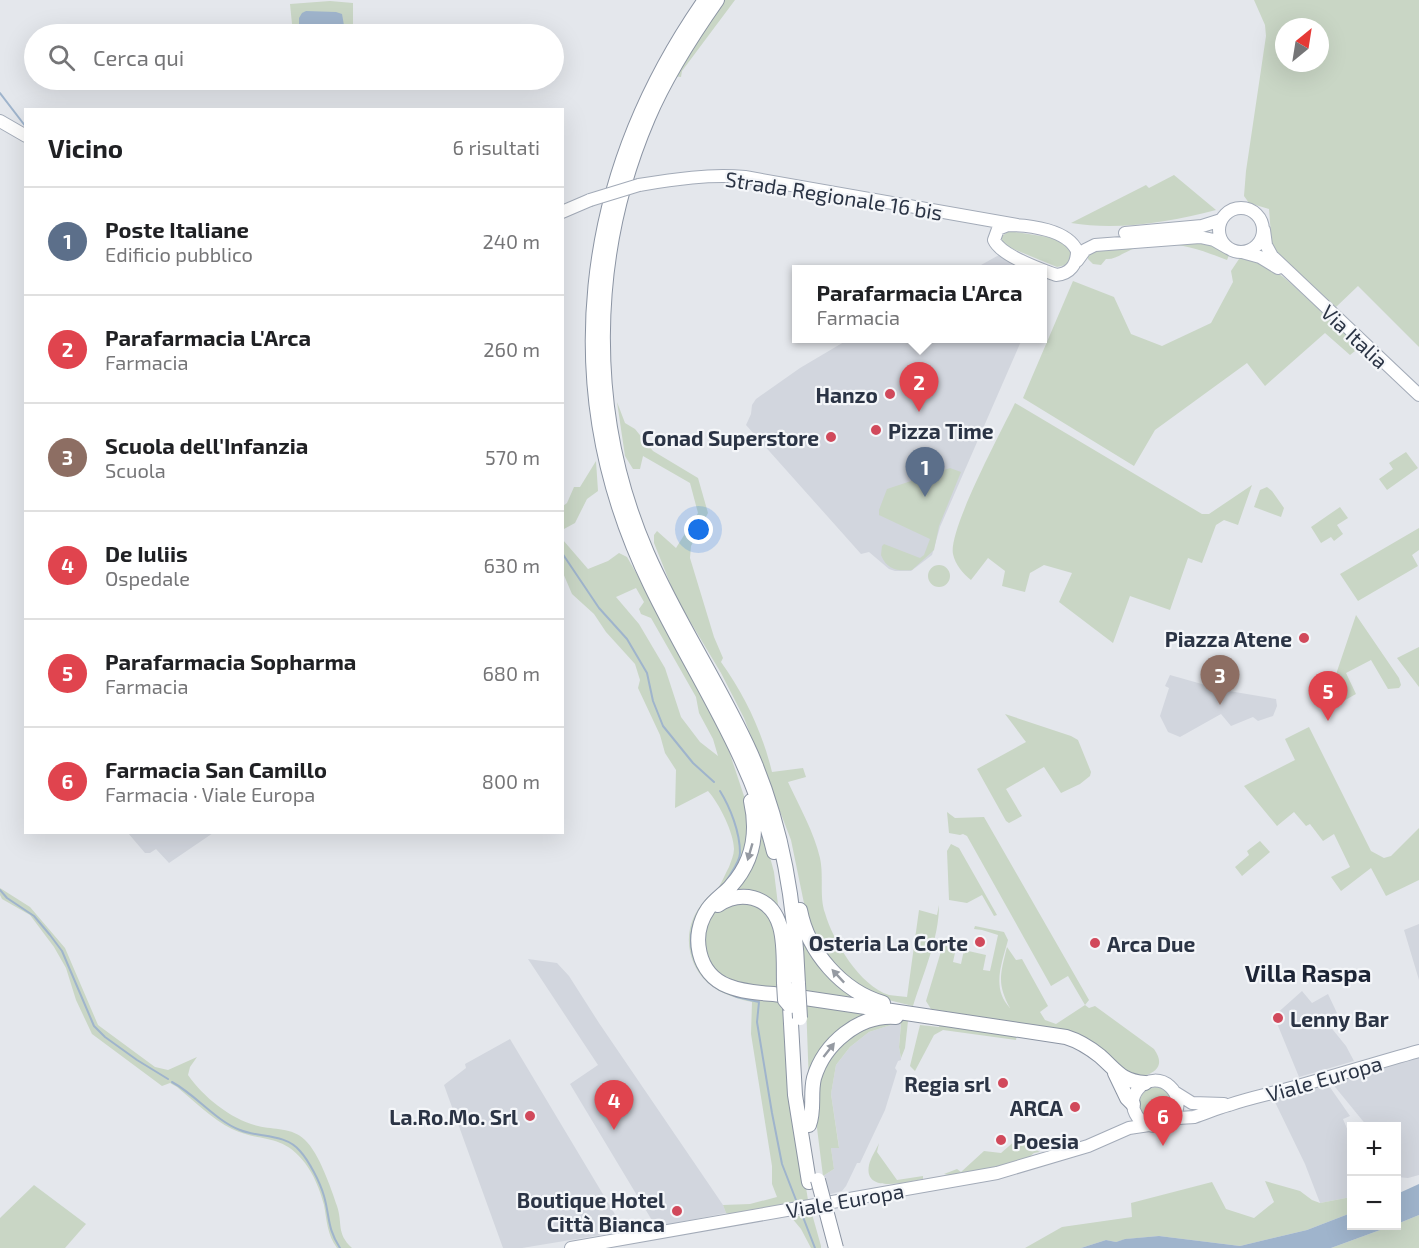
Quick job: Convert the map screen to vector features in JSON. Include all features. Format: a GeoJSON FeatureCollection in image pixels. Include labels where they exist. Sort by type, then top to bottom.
{"type":"FeatureCollection","features":[{"type":"Feature","properties":{"kind":"highway"},"geometry":{"type":"LineString","coordinates":[[705,0],[651,90],[633,129],[615,182],[602,239],[593,325],[599,422],[610,480],[630,537],[661,606],[740,754],[760,806],[778,871],[787,933],[795,1095],[826,1248]]}},
{"type":"Feature","properties":{"kind":"highway"},"geometry":{"type":"LineString","coordinates":[[717,0],[690,39],[665,82],[624,183],[605,286],[604,380],[614,449],[638,531],[666,594],[750,753],[771,807],[787,870],[796,932],[791,998]]}},
{"type":"Feature","properties":{"kind":"highway"},"geometry":{"type":"LineString","coordinates":[[740,754],[740,768],[750,796],[754,817],[753,846],[741,873],[708,909],[698,933],[699,951],[711,975],[730,987],[791,998]]}},
{"type":"Feature","properties":{"kind":"highway"},"geometry":{"type":"LineString","coordinates":[[787,870],[796,881],[805,926],[816,948],[834,973],[863,996],[907,1013]]}},
{"type":"Feature","properties":{"kind":"highway"},"geometry":{"type":"LineString","coordinates":[[703,919],[721,903],[734,898],[755,898],[771,908],[780,924],[802,1067],[814,1181],[836,1248]]}},
{"type":"Feature","properties":{"kind":"highway"},"geometry":{"type":"LineString","coordinates":[[805,998],[1066,1037],[1078,1041],[1095,1052],[1114,1071],[1128,1080],[1145,1083]]}},
{"type":"Feature","properties":{"kind":"highway"},"geometry":{"type":"LineString","coordinates":[[809,1125],[813,1114],[814,1078],[823,1059],[840,1038],[861,1024],[880,1018],[910,1018],[923,1015]]}},
{"type":"Feature","properties":{"kind":"highway"},"geometry":{"type":"LineString","coordinates":[[1114,1071],[1127,1098],[1133,1105]]}},
{"type":"Feature","properties":{"kind":"main road"},"geometry":{"type":"LineString","coordinates":[[0,122],[24,135]]}},
{"type":"Feature","properties":{"kind":"main road","name":"Strada Regionale 16 bis"},"geometry":{"type":"LineString","coordinates":[[564,211],[590,200],[639,185],[711,175],[745,177],[1062,234]]}},
{"type":"Feature","properties":{"kind":"main road"},"geometry":{"type":"LineString","coordinates":[[1075,264],[1085,250],[1095,244],[1110,242],[1200,237],[1214,240],[1228,248],[1241,252],[1248,251],[1259,243],[1264,230],[1256,213],[1247,208],[1232,209],[1221,220],[1220,239],[1228,248]]}},
{"type":"Feature","properties":{"kind":"main road","name":"Strada Regionale 16 bis"},"geometry":{"type":"LineString","coordinates":[[967,217],[981,224],[999,248],[1033,265]]}},
{"type":"Feature","properties":{"kind":"main road"},"geometry":{"type":"LineString","coordinates":[[1062,234],[1085,239],[1202,226],[1221,220]]}},
{"type":"Feature","properties":{"kind":"main road"},"geometry":{"type":"LineString","coordinates":[[994,240],[998,229],[1017,225]]}},
{"type":"Feature","properties":{"kind":"main road","name":"Via Italia"},"geometry":{"type":"LineString","coordinates":[[1264,230],[1268,249],[1292,276],[1419,395]]}},
{"type":"Feature","properties":{"kind":"main road"},"geometry":{"type":"LineString","coordinates":[[1062,234],[1074,243],[1077,251],[1075,264]]}},
{"type":"Feature","properties":{"kind":"main road","name":"Via Italia"},"geometry":{"type":"LineString","coordinates":[[1241,252],[1260,257],[1292,276]]}},
{"type":"Feature","properties":{"kind":"main road","name":"Strada Regionale 16 bis"},"geometry":{"type":"LineString","coordinates":[[1047,271],[1054,274],[1065,274],[1075,264]]}},
{"type":"Feature","properties":{"kind":"main road","name":"Viale Europa"},"geometry":{"type":"LineString","coordinates":[[1171,1120],[1191,1117],[1419,1051]]}},
{"type":"Feature","properties":{"kind":"main road"},"geometry":{"type":"LineString","coordinates":[[1114,1134],[1125,1123],[1136,1092],[1145,1083],[1155,1081],[1170,1086],[1176,1094],[1178,1106],[1171,1120],[1161,1126],[1149,1125],[1137,1117],[1133,1105]]}},
{"type":"Feature","properties":{"kind":"main road","name":"Viale Europa"},"geometry":{"type":"LineString","coordinates":[[1176,1094],[1192,1103],[1228,1105]]}},
{"type":"Feature","properties":{"kind":"main road","name":"Viale Europa"},"geometry":{"type":"LineString","coordinates":[[571,1248],[982,1176],[1070,1152],[1129,1128],[1149,1125]]}},
{"type":"Feature","properties":{"kind":"shaded area"},"geometry":{"type":"Polygon","coordinates":[[[999,255],[1022,265],[981,265],[999,255]]]}},
{"type":"Feature","properties":{"kind":"shaded area"},"geometry":{"type":"Polygon","coordinates":[[[842,343],[1020,343],[940,527],[932,555],[911,571],[889,569],[869,552],[861,554],[746,425],[756,399],[800,368],[842,343]]]}},
{"type":"Feature","properties":{"kind":"shaded area"},"geometry":{"type":"Polygon","coordinates":[[[1170,675],[1223,690],[1276,699],[1277,706],[1273,716],[1258,721],[1253,717],[1231,726],[1221,714],[1180,737],[1168,732],[1160,716],[1169,688],[1165,686],[1170,675]]]}},
{"type":"Feature","properties":{"kind":"shaded area"},"geometry":{"type":"Polygon","coordinates":[[[129,834],[212,834],[169,863],[156,849],[145,853],[129,834]]]}},
{"type":"Feature","properties":{"kind":"shaded area"},"geometry":{"type":"Polygon","coordinates":[[[1419,924],[1419,980],[1404,930],[1419,924]]]}},
{"type":"Feature","properties":{"kind":"shaded area"},"geometry":{"type":"Polygon","coordinates":[[[528,959],[557,963],[569,976],[723,1205],[726,1213],[656,1227],[570,1084],[598,1065],[528,959]]]}},
{"type":"Feature","properties":{"kind":"shaded area"},"geometry":{"type":"Polygon","coordinates":[[[1302,991],[1312,1003],[1328,994],[1337,1013],[1325,1020],[1346,1046],[1354,1061],[1299,1077],[1274,1016],[1302,991]]]}},
{"type":"Feature","properties":{"kind":"shaded area"},"geometry":{"type":"Polygon","coordinates":[[[901,1023],[899,1047],[901,1060],[895,1068],[897,1071],[885,1110],[860,1163],[857,1163],[846,1186],[842,1191],[827,1195],[823,1176],[834,1169],[831,1148],[839,1147],[831,1094],[836,1065],[850,1047],[869,1032],[901,1023]]]}},
{"type":"Feature","properties":{"kind":"shaded area"},"geometry":{"type":"Polygon","coordinates":[[[510,1039],[625,1231],[522,1248],[503,1248],[444,1085],[466,1068],[465,1064],[510,1039]]]}},
{"type":"Feature","properties":{"kind":"shaded area"},"geometry":{"type":"Polygon","coordinates":[[[1419,1055],[1419,1175],[1401,1177],[1401,1122],[1364,1122],[1331,1082],[1419,1055]]]}},
{"type":"Feature","properties":{"kind":"shaded area"},"geometry":{"type":"Polygon","coordinates":[[[1327,1083],[1350,1116],[1343,1119],[1347,1128],[1347,1198],[1320,1203],[1305,1164],[1273,1098],[1327,1083]]]}},
{"type":"Feature","properties":{"kind":"green space"},"geometry":{"type":"Polygon","coordinates":[[[721,0],[735,0],[682,71],[681,77],[673,76],[721,0]]]}},
{"type":"Feature","properties":{"kind":"green space"},"geometry":{"type":"Polygon","coordinates":[[[1254,0],[1419,0],[1419,347],[1358,286],[1336,307],[1272,248],[1269,209],[1249,203],[1244,196],[1266,36],[1265,25],[1254,0]]]}},
{"type":"Feature","properties":{"kind":"green space"},"geometry":{"type":"Polygon","coordinates":[[[330,1],[353,3],[353,24],[320,24],[299,18],[299,24],[292,24],[290,4],[330,1]]]}},
{"type":"Feature","properties":{"kind":"green space"},"geometry":{"type":"Polygon","coordinates":[[[1174,175],[1216,210],[1181,218],[1125,226],[1071,223],[1146,185],[1149,188],[1174,175]]]}},
{"type":"Feature","properties":{"kind":"green space"},"geometry":{"type":"Polygon","coordinates":[[[1009,231],[1066,240],[1073,247],[1070,264],[1057,267],[1006,246],[1002,241],[1002,236],[1009,231]]]}},
{"type":"Feature","properties":{"kind":"green space"},"geometry":{"type":"Polygon","coordinates":[[[1176,240],[1209,243],[1228,251],[1229,255],[1227,260],[1193,248],[1160,244],[1132,249],[1106,259],[1101,265],[1093,264],[1088,259],[1092,250],[1176,240]]]}},
{"type":"Feature","properties":{"kind":"green space"},"geometry":{"type":"Polygon","coordinates":[[[1241,256],[1265,263],[1287,280],[1360,347],[1350,355],[1325,333],[1265,386],[1247,363],[1155,430],[1134,466],[1023,398],[1073,281],[1114,297],[1131,334],[1162,346],[1211,323],[1233,282],[1231,271],[1241,256]]]}},
{"type":"Feature","properties":{"kind":"green space"},"geometry":{"type":"Polygon","coordinates":[[[617,402],[625,423],[635,429],[653,451],[698,478],[708,513],[691,546],[690,558],[714,637],[723,658],[721,662],[752,714],[772,772],[803,768],[806,777],[788,782],[817,848],[821,865],[823,906],[841,949],[858,972],[878,990],[889,995],[907,997],[919,910],[937,915],[939,905],[933,943],[913,1006],[876,997],[842,976],[818,942],[806,913],[791,840],[744,718],[721,673],[676,598],[654,543],[654,535],[657,531],[676,548],[698,513],[690,483],[643,456],[640,469],[633,469],[625,456],[617,402]]]}},
{"type":"Feature","properties":{"kind":"green space"},"geometry":{"type":"Polygon","coordinates":[[[1015,403],[1202,514],[1209,514],[1252,485],[1238,525],[1224,520],[1216,525],[1202,563],[1188,558],[1170,610],[1130,596],[1113,643],[1059,602],[1072,573],[1044,565],[1030,573],[1025,592],[1002,586],[1005,571],[988,558],[971,580],[960,569],[954,558],[954,542],[967,503],[1015,403]]]}},
{"type":"Feature","properties":{"kind":"green space"},"geometry":{"type":"Polygon","coordinates":[[[1406,452],[1418,468],[1387,490],[1379,479],[1393,469],[1389,463],[1406,452]]]}},
{"type":"Feature","properties":{"kind":"green space"},"geometry":{"type":"Polygon","coordinates":[[[596,461],[598,491],[587,499],[575,523],[564,529],[564,505],[574,487],[580,487],[596,461]]]}},
{"type":"Feature","properties":{"kind":"green space"},"geometry":{"type":"Polygon","coordinates":[[[950,468],[961,472],[939,526],[934,550],[912,570],[897,570],[889,567],[881,555],[884,544],[920,558],[924,555],[930,539],[879,515],[887,489],[950,468]]]}},
{"type":"Feature","properties":{"kind":"green space"},"geometry":{"type":"Polygon","coordinates":[[[1267,487],[1284,508],[1281,517],[1254,507],[1260,490],[1267,487]]]}},
{"type":"Feature","properties":{"kind":"green space"},"geometry":{"type":"Polygon","coordinates":[[[1340,507],[1348,518],[1337,525],[1343,534],[1334,541],[1331,537],[1321,543],[1311,527],[1340,507]]]}},
{"type":"Feature","properties":{"kind":"green space"},"geometry":{"type":"Polygon","coordinates":[[[1419,528],[1419,550],[1412,555],[1418,566],[1358,601],[1340,574],[1419,528]]]}},
{"type":"Feature","properties":{"kind":"green space"},"geometry":{"type":"Polygon","coordinates":[[[564,541],[588,569],[608,561],[619,553],[627,557],[666,625],[726,742],[746,802],[750,827],[744,861],[703,913],[706,974],[784,999],[783,1021],[789,1084],[808,1200],[733,1215],[726,1213],[723,1205],[750,1204],[777,1197],[772,1184],[772,1166],[751,1034],[752,1002],[726,994],[704,979],[694,964],[689,947],[690,930],[695,914],[720,885],[734,851],[733,842],[721,810],[708,791],[675,808],[676,770],[665,753],[660,735],[638,688],[640,680],[635,664],[606,632],[594,614],[572,594],[564,575],[564,541]],[[636,588],[616,597],[639,624],[665,668],[681,717],[700,742],[718,756],[713,739],[699,713],[696,697],[651,618],[641,614],[639,609],[644,602],[636,588]]]}},
{"type":"Feature","properties":{"kind":"green space"},"geometry":{"type":"Polygon","coordinates":[[[939,565],[947,568],[950,576],[947,584],[939,587],[931,584],[928,576],[931,568],[939,565]]]}},
{"type":"Feature","properties":{"kind":"green space"},"geometry":{"type":"Polygon","coordinates":[[[1356,615],[1399,678],[1401,685],[1399,688],[1388,689],[1371,660],[1346,673],[1356,694],[1338,703],[1326,704],[1356,615]]]}},
{"type":"Feature","properties":{"kind":"green space"},"geometry":{"type":"Polygon","coordinates":[[[1419,647],[1419,687],[1397,658],[1419,647]]]}},
{"type":"Feature","properties":{"kind":"green space"},"geometry":{"type":"Polygon","coordinates":[[[1005,714],[1078,740],[1091,772],[1090,776],[1080,784],[1061,793],[1044,767],[1006,789],[1022,816],[1009,823],[977,769],[1026,742],[1005,714]]]}},
{"type":"Feature","properties":{"kind":"green space"},"geometry":{"type":"Polygon","coordinates":[[[1309,727],[1371,851],[1384,858],[1391,856],[1419,828],[1419,880],[1386,896],[1371,868],[1341,891],[1331,877],[1350,867],[1334,834],[1323,841],[1310,824],[1306,826],[1294,812],[1277,826],[1244,786],[1295,760],[1285,739],[1309,727]]]}},
{"type":"Feature","properties":{"kind":"green space"},"geometry":{"type":"Polygon","coordinates":[[[947,812],[955,818],[984,817],[1089,1000],[1085,1005],[1068,976],[1051,986],[967,836],[949,833],[947,812]]]}},
{"type":"Feature","properties":{"kind":"green space"},"geometry":{"type":"Polygon","coordinates":[[[761,824],[774,872],[779,913],[734,893],[761,824]]]}},
{"type":"Feature","properties":{"kind":"green space"},"geometry":{"type":"Polygon","coordinates":[[[1260,841],[1270,852],[1242,876],[1235,867],[1249,855],[1247,851],[1260,841]]]}},
{"type":"Feature","properties":{"kind":"green space"},"geometry":{"type":"Polygon","coordinates":[[[951,844],[959,848],[997,915],[994,916],[982,895],[967,903],[949,900],[947,851],[951,844]]]}},
{"type":"Feature","properties":{"kind":"green space"},"geometry":{"type":"Polygon","coordinates":[[[0,888],[30,907],[65,948],[98,1025],[155,1067],[168,1070],[197,1057],[188,1075],[202,1091],[228,1113],[248,1123],[289,1131],[305,1140],[324,1171],[339,1212],[342,1233],[352,1248],[337,1248],[334,1243],[316,1183],[305,1163],[296,1153],[279,1142],[242,1133],[225,1125],[177,1087],[170,1083],[162,1086],[92,1034],[76,1000],[66,968],[54,947],[30,915],[2,899],[0,888]]]}},
{"type":"Feature","properties":{"kind":"green space"},"geometry":{"type":"Polygon","coordinates":[[[730,901],[763,905],[780,936],[782,989],[743,985],[731,981],[714,969],[708,960],[703,940],[704,930],[714,911],[730,901]]]}},
{"type":"Feature","properties":{"kind":"green space"},"geometry":{"type":"Polygon","coordinates":[[[975,926],[1004,932],[1008,940],[999,984],[1004,1000],[1010,1008],[1001,986],[1007,947],[1016,960],[1022,959],[1048,1006],[1040,1012],[1045,1020],[1056,1024],[1085,1005],[1089,1008],[1095,1006],[1154,1049],[1158,1056],[1158,1067],[1150,1074],[1131,1079],[1102,1049],[1084,1038],[1063,1030],[931,1009],[926,1001],[942,948],[946,946],[956,948],[953,962],[961,964],[964,950],[986,955],[983,970],[990,971],[998,935],[974,929],[975,926]]]}},
{"type":"Feature","properties":{"kind":"green space"},"geometry":{"type":"Polygon","coordinates":[[[801,929],[865,1001],[806,994],[801,929]]]}},
{"type":"Feature","properties":{"kind":"green space"},"geometry":{"type":"Polygon","coordinates":[[[806,1004],[866,1014],[809,1084],[806,1004]]]}},
{"type":"Feature","properties":{"kind":"green space"},"geometry":{"type":"Polygon","coordinates":[[[894,1020],[908,1021],[905,1048],[901,1058],[899,1047],[901,1024],[897,1023],[869,1032],[850,1047],[836,1065],[831,1094],[839,1148],[831,1148],[834,1169],[823,1176],[814,1104],[816,1085],[828,1059],[853,1032],[894,1020]]]}},
{"type":"Feature","properties":{"kind":"green space"},"geometry":{"type":"Polygon","coordinates":[[[920,1025],[1017,1033],[1016,1040],[943,1030],[934,1035],[915,1071],[910,1066],[920,1025]]]}},
{"type":"Feature","properties":{"kind":"green space"},"geometry":{"type":"Polygon","coordinates":[[[1156,1087],[1168,1092],[1173,1104],[1168,1116],[1156,1121],[1144,1116],[1139,1104],[1144,1092],[1156,1087]]]}},
{"type":"Feature","properties":{"kind":"green space"},"geometry":{"type":"Polygon","coordinates":[[[1016,1140],[1040,1152],[994,1168],[953,1176],[944,1174],[957,1169],[961,1172],[984,1151],[1001,1153],[1016,1140]]]}},
{"type":"Feature","properties":{"kind":"green space"},"geometry":{"type":"Polygon","coordinates":[[[879,1143],[877,1152],[897,1180],[923,1176],[923,1179],[888,1184],[873,1180],[869,1174],[869,1165],[879,1143]]]}},
{"type":"Feature","properties":{"kind":"green space"},"geometry":{"type":"Polygon","coordinates":[[[1265,1181],[1300,1191],[1320,1203],[1347,1198],[1347,1215],[1307,1230],[1240,1246],[1159,1236],[1116,1242],[1106,1240],[1081,1248],[1025,1248],[1062,1227],[1132,1217],[1131,1203],[1212,1182],[1226,1209],[1254,1218],[1274,1202],[1265,1181]]]}},
{"type":"Feature","properties":{"kind":"green space"},"geometry":{"type":"Polygon","coordinates":[[[34,1185],[86,1224],[65,1248],[0,1248],[0,1218],[34,1185]]]}},
{"type":"Feature","properties":{"kind":"green space"},"geometry":{"type":"Polygon","coordinates":[[[812,1214],[821,1248],[811,1248],[801,1229],[791,1217],[812,1214]]]}},
{"type":"Feature","properties":{"kind":"green space"},"geometry":{"type":"Polygon","coordinates":[[[1419,1215],[1419,1248],[1331,1248],[1380,1230],[1401,1230],[1401,1222],[1419,1215]]]}},
{"type":"Feature","properties":{"kind":"water"},"geometry":{"type":"Polygon","coordinates":[[[306,11],[336,12],[342,14],[344,24],[299,24],[302,13],[306,11]]]}},
{"type":"Feature","properties":{"kind":"water"},"geometry":{"type":"Polygon","coordinates":[[[1419,1184],[1419,1215],[1401,1222],[1401,1192],[1419,1184]]]}},
{"type":"Feature","properties":{"kind":"water"},"geometry":{"type":"Polygon","coordinates":[[[1347,1215],[1347,1230],[1380,1230],[1331,1248],[1081,1248],[1106,1240],[1116,1242],[1159,1236],[1240,1246],[1307,1230],[1347,1215]]]}},
{"type":"Feature","properties":{"kind":"waterway"},"geometry":{"type":"LineString","coordinates":[[0,93],[24,124]]}},
{"type":"Feature","properties":{"kind":"waterway"},"geometry":{"type":"LineString","coordinates":[[564,556],[599,608],[627,639],[647,673],[653,701],[663,726],[693,763],[714,782]]}},
{"type":"Feature","properties":{"kind":"waterway"},"geometry":{"type":"LineString","coordinates":[[720,791],[734,820],[740,845],[738,860],[726,882]]}},
{"type":"Feature","properties":{"kind":"waterway"},"geometry":{"type":"LineString","coordinates":[[0,890],[7,898],[34,916],[62,951],[94,1026],[105,1037],[137,1060],[168,1079]]}},
{"type":"Feature","properties":{"kind":"waterway"},"geometry":{"type":"LineString","coordinates":[[697,916],[692,928],[691,940],[692,953],[697,965]]}},
{"type":"Feature","properties":{"kind":"waterway"},"geometry":{"type":"LineString","coordinates":[[719,989],[737,997],[759,1002],[757,1022],[772,1113],[782,1164],[796,1200]]}},
{"type":"Feature","properties":{"kind":"waterway"},"geometry":{"type":"LineString","coordinates":[[172,1082],[231,1126],[287,1141],[294,1145],[320,1184],[331,1228],[340,1248]]}},
{"type":"Feature","properties":{"kind":"waterway"},"geometry":{"type":"LineString","coordinates":[[803,1217],[815,1248]]}},
{"type":"Feature","properties":{"kind":"place","name":"Hanzo"},"geometry":{"type":"Point","coordinates":[890,394]}},
{"type":"Feature","properties":{"kind":"place","name":"Parafarmacia L'Arca"},"geometry":{"type":"Point","coordinates":[919,412]}},
{"type":"Feature","properties":{"kind":"place","name":"Pizza Time"},"geometry":{"type":"Point","coordinates":[876,430]}},
{"type":"Feature","properties":{"kind":"place","name":"Conad Superstore"},"geometry":{"type":"Point","coordinates":[831,437]}},
{"type":"Feature","properties":{"kind":"place","name":"Poste Italiane"},"geometry":{"type":"Point","coordinates":[925,497]}},
{"type":"Feature","properties":{"kind":"place","name":"Piazza Atene"},"geometry":{"type":"Point","coordinates":[1304,638]}},
{"type":"Feature","properties":{"kind":"place","name":"Scuola dell'Infanzia"},"geometry":{"type":"Point","coordinates":[1220,705]}},
{"type":"Feature","properties":{"kind":"place","name":"Parafarmacia Sopharma"},"geometry":{"type":"Point","coordinates":[1328,721]}},
{"type":"Feature","properties":{"kind":"place","name":"Osteria La Corte"},"geometry":{"type":"Point","coordinates":[980,942]}},
{"type":"Feature","properties":{"kind":"place","name":"Arca Due"},"geometry":{"type":"Point","coordinates":[1095,943]}},
{"type":"Feature","properties":{"kind":"place","name":"Lenny Bar"},"geometry":{"type":"Point","coordinates":[1278,1018]}},
{"type":"Feature","properties":{"kind":"place","name":"Regia srl"},"geometry":{"type":"Point","coordinates":[1003,1083]}},
{"type":"Feature","properties":{"kind":"place","name":"ARCA"},"geometry":{"type":"Point","coordinates":[1075,1107]}},
{"type":"Feature","properties":{"kind":"place","name":"La.Ro.Mo. Srl"},"geometry":{"type":"Point","coordinates":[530,1116]}},
{"type":"Feature","properties":{"kind":"place","name":"De Iuliis"},"geometry":{"type":"Point","coordinates":[614,1130]}},
{"type":"Feature","properties":{"kind":"place","name":"Poesia"},"geometry":{"type":"Point","coordinates":[1001,1140]}},
{"type":"Feature","properties":{"kind":"place","name":"Farmacia San Camillo"},"geometry":{"type":"Point","coordinates":[1163,1146]}},
{"type":"Feature","properties":{"kind":"place","name":"Boutique Hotel Città Bianca"},"geometry":{"type":"Point","coordinates":[677,1211]}},
{"type":"Feature","properties":{"kind":"district","name":"Villa Raspa"},"geometry":{"type":"Point","coordinates":[1308,972]}}]}
